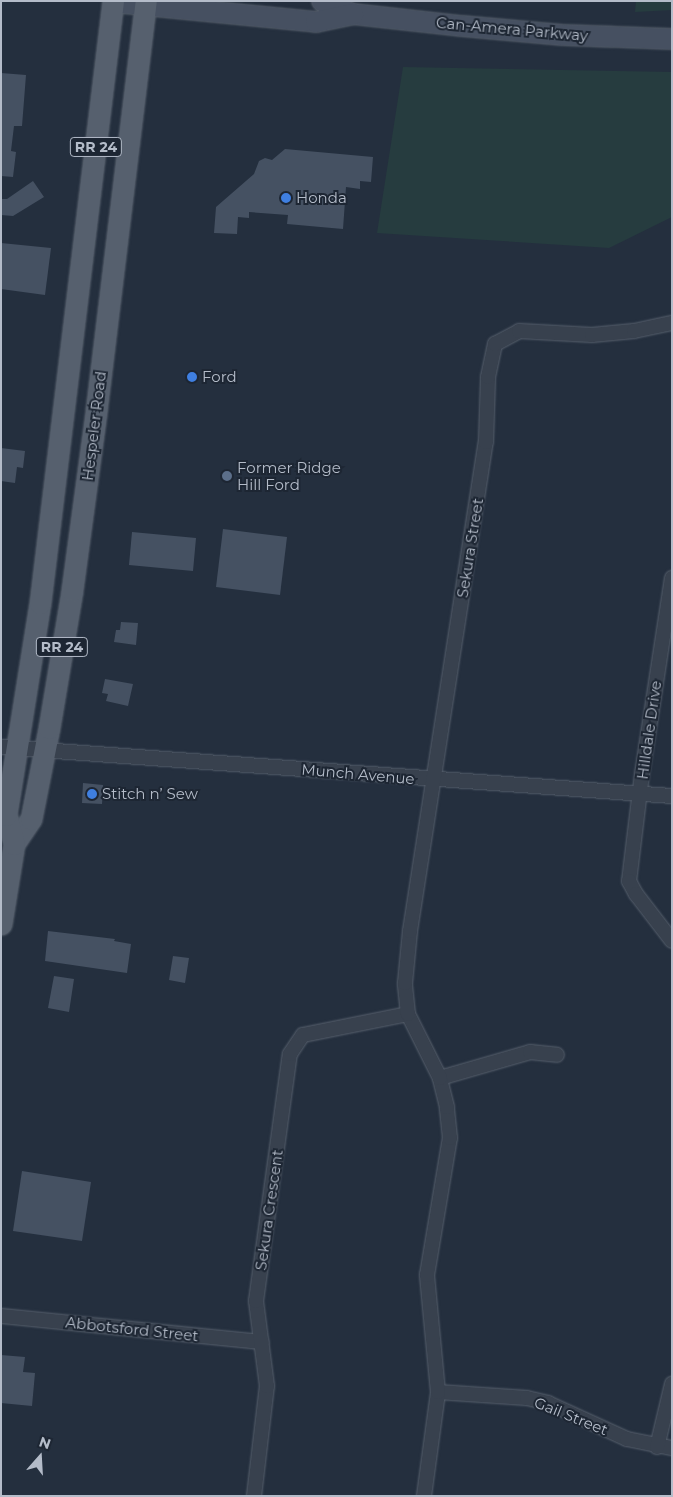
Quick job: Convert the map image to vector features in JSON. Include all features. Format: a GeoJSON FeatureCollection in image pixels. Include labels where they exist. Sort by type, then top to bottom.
{"type":"FeatureCollection","features":[{"type":"Feature","properties":{"kind":"main road","name":"Can-Amera Parkway"},"geometry":{"type":"LineString","coordinates":[[322,1],[353,14],[564,35],[672,39]]}},
{"type":"Feature","properties":{"kind":"main road","name":"Can-Amera Parkway"},"geometry":{"type":"LineString","coordinates":[[113,2],[146,3],[316,22],[353,14]]}},
{"type":"Feature","properties":{"kind":"main road","name":"Hespeler Road"},"geometry":{"type":"LineString","coordinates":[[1,924],[14,844],[6,815],[9,747],[40,603],[113,2]]}},
{"type":"Feature","properties":{"kind":"main road","name":"Hespeler Road"},"geometry":{"type":"LineString","coordinates":[[14,844],[31,819],[45,750],[72,590],[96,412],[146,3]]}},
{"type":"Feature","properties":{"kind":"street","name":"Sekura Street"},"geometry":{"type":"LineString","coordinates":[[408,1014],[405,983],[410,931],[486,442],[488,377],[495,344],[519,331],[592,335],[634,331],[672,323]]}},
{"type":"Feature","properties":{"kind":"street","name":"Hilldale Drive"},"geometry":{"type":"LineString","coordinates":[[672,578],[669,616],[640,794],[629,881],[636,894],[672,941]]}},
{"type":"Feature","properties":{"kind":"street","name":"Munch Avenue"},"geometry":{"type":"LineString","coordinates":[[9,747],[434,780],[672,796]]}},
{"type":"Feature","properties":{"kind":"street"},"geometry":{"type":"LineString","coordinates":[[408,1014],[440,1078],[447,1107],[450,1138],[427,1275],[438,1392],[424,1496]]}},
{"type":"Feature","properties":{"kind":"street","name":"Sekura Crescent"},"geometry":{"type":"LineString","coordinates":[[254,1496],[267,1386],[256,1301],[290,1054],[303,1035],[408,1014]]}},
{"type":"Feature","properties":{"kind":"street"},"geometry":{"type":"LineString","coordinates":[[440,1078],[530,1052],[557,1055]]}},
{"type":"Feature","properties":{"kind":"street","name":"Abbotsford Street"},"geometry":{"type":"LineString","coordinates":[[1,1316],[262,1342]]}},
{"type":"Feature","properties":{"kind":"street"},"geometry":{"type":"LineString","coordinates":[[657,1447],[672,1384]]}},
{"type":"Feature","properties":{"kind":"street","name":"Gail Street"},"geometry":{"type":"LineString","coordinates":[[438,1392],[527,1398],[548,1403],[627,1440],[657,1447],[672,1448]]}},
{"type":"Feature","properties":{"kind":"green space"},"geometry":{"type":"Polygon","coordinates":[[[636,1],[672,1],[672,10],[635,12],[636,1]]]}},
{"type":"Feature","properties":{"kind":"green space"},"geometry":{"type":"Polygon","coordinates":[[[403,67],[672,72],[672,217],[609,248],[377,233],[403,67]]]}},
{"type":"Feature","properties":{"kind":"building"},"geometry":{"type":"Polygon","coordinates":[[[1,73],[26,75],[22,126],[14,126],[11,151],[16,152],[13,177],[1,176],[1,73]]]}},
{"type":"Feature","properties":{"kind":"building","name":"Honda"},"geometry":{"type":"Polygon","coordinates":[[[285,149],[373,157],[371,182],[360,181],[360,189],[346,187],[343,229],[287,224],[288,215],[249,212],[249,218],[238,217],[237,234],[214,233],[216,207],[254,174],[259,161],[265,158],[272,160],[285,149]]]}},
{"type":"Feature","properties":{"kind":"building"},"geometry":{"type":"Polygon","coordinates":[[[33,181],[44,197],[13,216],[1,215],[1,199],[7,199],[33,181]]]}},
{"type":"Feature","properties":{"kind":"building"},"geometry":{"type":"Polygon","coordinates":[[[1,243],[51,248],[45,295],[1,289],[1,243]]]}},
{"type":"Feature","properties":{"kind":"building"},"geometry":{"type":"Polygon","coordinates":[[[1,448],[25,451],[23,468],[17,467],[15,483],[1,481],[1,448]]]}},
{"type":"Feature","properties":{"kind":"building"},"geometry":{"type":"Polygon","coordinates":[[[223,529],[287,537],[280,595],[216,587],[223,529]]]}},
{"type":"Feature","properties":{"kind":"building"},"geometry":{"type":"Polygon","coordinates":[[[132,532],[196,538],[193,571],[129,565],[132,532]]]}},
{"type":"Feature","properties":{"kind":"building"},"geometry":{"type":"Polygon","coordinates":[[[121,622],[138,623],[136,645],[114,642],[116,630],[120,630],[121,622]]]}},
{"type":"Feature","properties":{"kind":"building"},"geometry":{"type":"Polygon","coordinates":[[[105,679],[133,684],[128,706],[106,701],[108,694],[102,693],[105,679]]]}},
{"type":"Feature","properties":{"kind":"building","name":"Stitch n’ Sew"},"geometry":{"type":"Polygon","coordinates":[[[83,783],[103,785],[102,804],[82,803],[83,783]]]}},
{"type":"Feature","properties":{"kind":"building"},"geometry":{"type":"Polygon","coordinates":[[[48,931],[115,939],[114,941],[131,944],[127,973],[45,961],[48,931]]]}},
{"type":"Feature","properties":{"kind":"building"},"geometry":{"type":"Polygon","coordinates":[[[173,956],[189,958],[185,983],[169,980],[173,956]]]}},
{"type":"Feature","properties":{"kind":"building"},"geometry":{"type":"Polygon","coordinates":[[[54,976],[74,979],[69,1012],[48,1008],[54,976]]]}},
{"type":"Feature","properties":{"kind":"building"},"geometry":{"type":"Polygon","coordinates":[[[22,1171],[91,1182],[82,1241],[13,1231],[22,1171]]]}},
{"type":"Feature","properties":{"kind":"building"},"geometry":{"type":"Polygon","coordinates":[[[1,1355],[25,1357],[23,1372],[35,1373],[32,1406],[1,1403],[1,1355]]]}},
{"type":"Feature","properties":{"kind":"place","name":"Honda"},"geometry":{"type":"Point","coordinates":[286,198]}},
{"type":"Feature","properties":{"kind":"place","name":"Ford"},"geometry":{"type":"Point","coordinates":[192,377]}},
{"type":"Feature","properties":{"kind":"place","name":"Former Ridge Hill Ford"},"geometry":{"type":"Point","coordinates":[227,476]}},
{"type":"Feature","properties":{"kind":"place","name":"Stitch n’ Sew"},"geometry":{"type":"Point","coordinates":[92,794]}}]}
